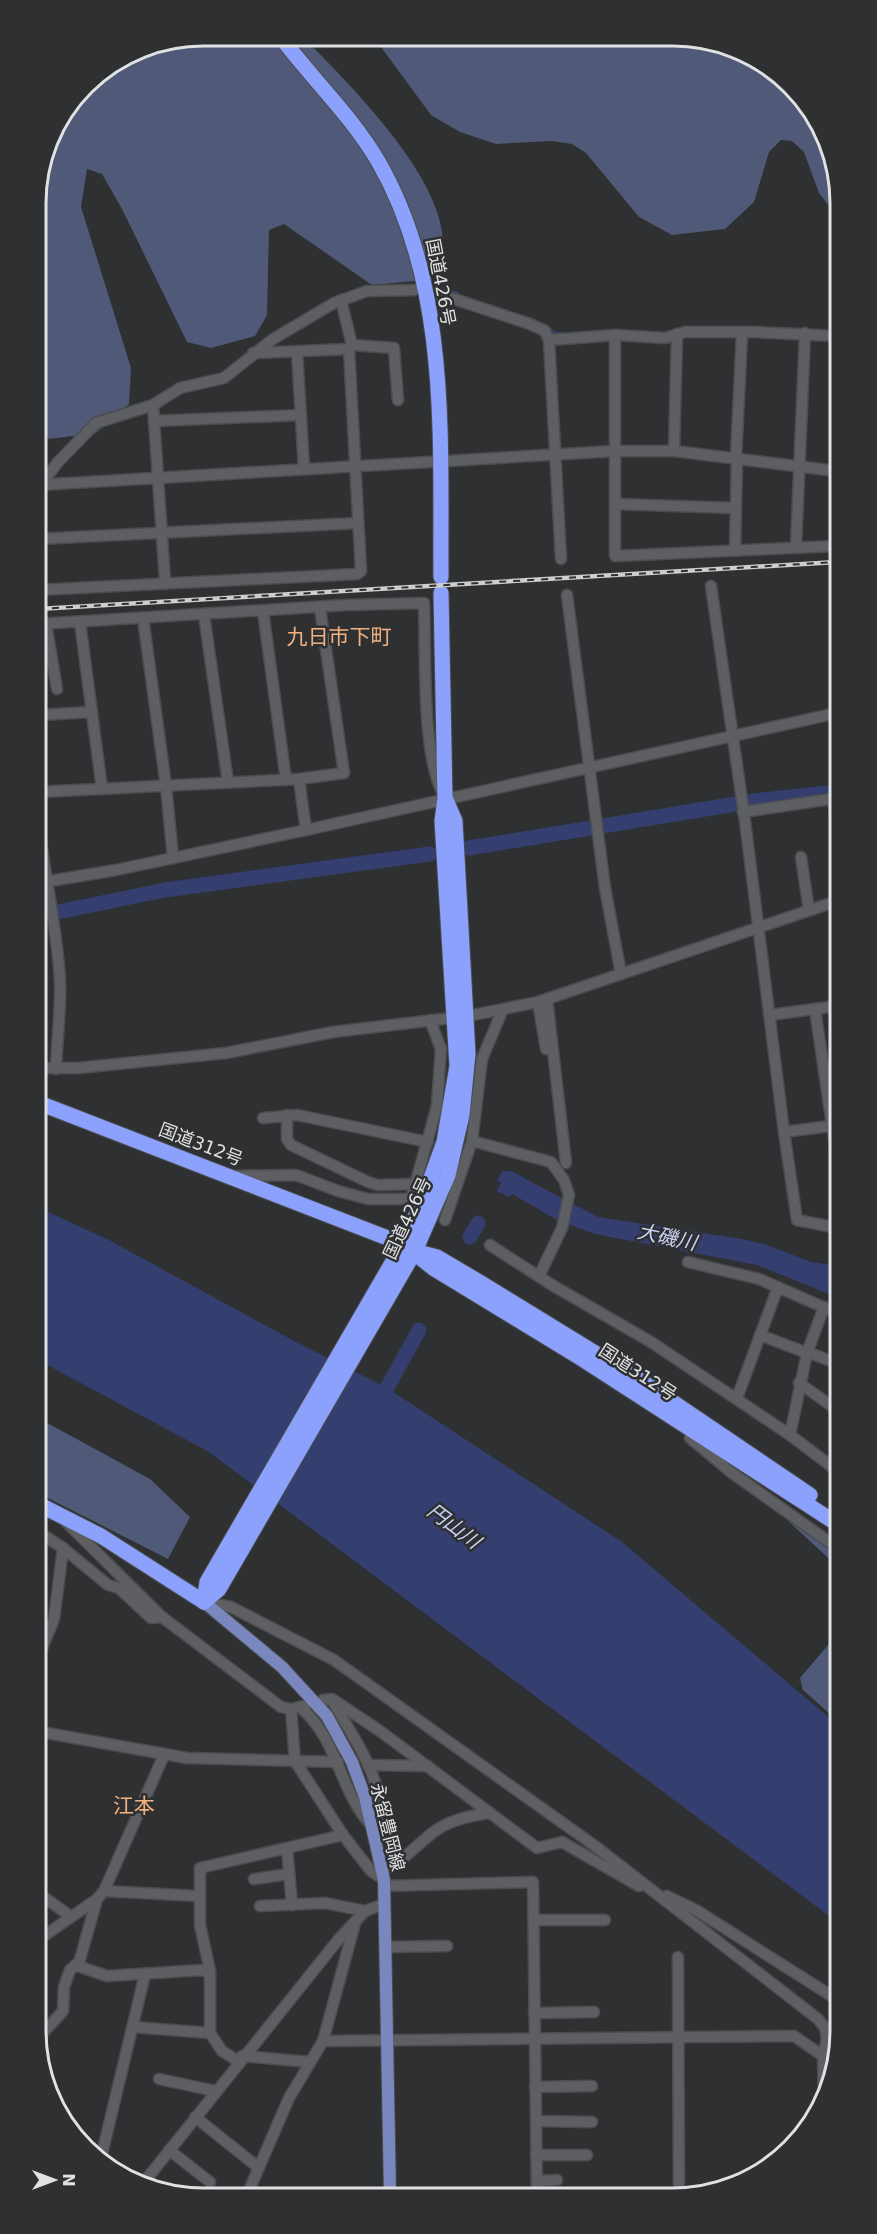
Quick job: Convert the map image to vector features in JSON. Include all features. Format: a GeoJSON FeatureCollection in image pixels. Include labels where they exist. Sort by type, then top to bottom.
{"type":"FeatureCollection","features":[{"type":"Feature","properties":{"kind":"highway","name":"国道426号"},"geometry":{"type":"LineString","coordinates":[[204,1602],[433,1208],[448,1175],[462,1115],[468,1054],[462,1017],[455,821],[445,798],[440,462],[437,391],[423,272],[407,219],[363,136],[288,46]]}},
{"type":"Feature","properties":{"kind":"highway","name":"国道312号"},"geometry":{"type":"LineString","coordinates":[[47,1106],[437,1257],[642,1382],[830,1508]]}},
{"type":"Feature","properties":{"kind":"highway","name":"国道312号"},"geometry":{"type":"LineString","coordinates":[[409,1247],[433,1268],[579,1357],[830,1519]]}},
{"type":"Feature","properties":{"kind":"highway"},"geometry":{"type":"LineString","coordinates":[[46,1509],[62,1519],[101,1536],[204,1602]]}},
{"type":"Feature","properties":{"kind":"main road","name":"永留豊岡線"},"geometry":{"type":"LineString","coordinates":[[204,1602],[282,1667],[327,1716],[352,1762],[374,1828],[384,1879],[390,2188]]}},
{"type":"Feature","properties":{"kind":"street"},"geometry":{"type":"LineString","coordinates":[[47,476],[96,423],[153,405],[180,388],[224,378],[253,353],[307,317],[341,300],[367,291],[414,290]]}},
{"type":"Feature","properties":{"kind":"street"},"geometry":{"type":"LineString","coordinates":[[439,294],[545,331],[549,340],[561,559]]}},
{"type":"Feature","properties":{"kind":"street"},"geometry":{"type":"LineString","coordinates":[[47,589],[165,581],[357,574],[361,571],[350,347],[341,300]]}},
{"type":"Feature","properties":{"kind":"street"},"geometry":{"type":"LineString","coordinates":[[549,340],[615,335],[665,338],[677,334],[742,332],[830,335]]}},
{"type":"Feature","properties":{"kind":"street"},"geometry":{"type":"LineString","coordinates":[[735,551],[736,458],[742,332]]}},
{"type":"Feature","properties":{"kind":"street"},"geometry":{"type":"LineString","coordinates":[[796,547],[805,333]]}},
{"type":"Feature","properties":{"kind":"street"},"geometry":{"type":"LineString","coordinates":[[674,451],[677,334]]}},
{"type":"Feature","properties":{"kind":"street"},"geometry":{"type":"LineString","coordinates":[[615,335],[615,556],[830,546]]}},
{"type":"Feature","properties":{"kind":"street"},"geometry":{"type":"LineString","coordinates":[[253,353],[350,347],[394,348],[398,400]]}},
{"type":"Feature","properties":{"kind":"street"},"geometry":{"type":"LineString","coordinates":[[297,352],[304,468]]}},
{"type":"Feature","properties":{"kind":"street"},"geometry":{"type":"LineString","coordinates":[[153,405],[165,581]]}},
{"type":"Feature","properties":{"kind":"street"},"geometry":{"type":"LineString","coordinates":[[154,421],[301,415]]}},
{"type":"Feature","properties":{"kind":"street"},"geometry":{"type":"LineString","coordinates":[[47,485],[355,465],[615,452],[674,451],[830,470]]}},
{"type":"Feature","properties":{"kind":"street"},"geometry":{"type":"LineString","coordinates":[[615,504],[735,508]]}},
{"type":"Feature","properties":{"kind":"street"},"geometry":{"type":"LineString","coordinates":[[47,539],[358,523]]}},
{"type":"Feature","properties":{"kind":"street"},"geometry":{"type":"LineString","coordinates":[[711,586],[797,1220],[830,1226]]}},
{"type":"Feature","properties":{"kind":"street"},"geometry":{"type":"LineString","coordinates":[[567,595],[605,888],[621,974]]}},
{"type":"Feature","properties":{"kind":"street"},"geometry":{"type":"LineString","coordinates":[[47,624],[423,603],[430,753],[435,780],[445,798]]}},
{"type":"Feature","properties":{"kind":"street"},"geometry":{"type":"LineString","coordinates":[[47,792],[286,780],[344,773],[320,608]]}},
{"type":"Feature","properties":{"kind":"street"},"geometry":{"type":"LineString","coordinates":[[263,611],[286,780]]}},
{"type":"Feature","properties":{"kind":"street"},"geometry":{"type":"LineString","coordinates":[[204,615],[228,782]]}},
{"type":"Feature","properties":{"kind":"street"},"geometry":{"type":"LineString","coordinates":[[143,618],[166,786],[173,858]]}},
{"type":"Feature","properties":{"kind":"street"},"geometry":{"type":"LineString","coordinates":[[80,622],[102,789]]}},
{"type":"Feature","properties":{"kind":"street"},"geometry":{"type":"LineString","coordinates":[[47,645],[57,689]]}},
{"type":"Feature","properties":{"kind":"street"},"geometry":{"type":"LineString","coordinates":[[47,715],[92,712]]}},
{"type":"Feature","properties":{"kind":"street"},"geometry":{"type":"LineString","coordinates":[[47,882],[306,830],[830,715]]}},
{"type":"Feature","properties":{"kind":"street"},"geometry":{"type":"LineString","coordinates":[[299,779],[306,830]]}},
{"type":"Feature","properties":{"kind":"street"},"geometry":{"type":"LineString","coordinates":[[743,812],[830,800]]}},
{"type":"Feature","properties":{"kind":"street"},"geometry":{"type":"LineString","coordinates":[[801,857],[809,910]]}},
{"type":"Feature","properties":{"kind":"street"},"geometry":{"type":"LineString","coordinates":[[47,891],[53,912],[60,981],[56,1069]]}},
{"type":"Feature","properties":{"kind":"street"},"geometry":{"type":"LineString","coordinates":[[47,1068],[226,1053],[376,1025],[462,1017],[503,1009],[542,1000],[830,903]]}},
{"type":"Feature","properties":{"kind":"street"},"geometry":{"type":"LineString","coordinates":[[542,1000],[547,1050],[554,1059],[566,1163]]}},
{"type":"Feature","properties":{"kind":"street"},"geometry":{"type":"LineString","coordinates":[[769,1015],[830,1007]]}},
{"type":"Feature","properties":{"kind":"street"},"geometry":{"type":"LineString","coordinates":[[433,1208],[472,1141],[482,1059],[503,1009]]}},
{"type":"Feature","properties":{"kind":"street"},"geometry":{"type":"LineString","coordinates":[[816,1009],[830,1094]]}},
{"type":"Feature","properties":{"kind":"street"},"geometry":{"type":"LineString","coordinates":[[416,1184],[437,1106],[441,1067],[441,1050],[430,1020]]}},
{"type":"Feature","properties":{"kind":"street"},"geometry":{"type":"LineString","coordinates":[[263,1118],[287,1115],[428,1142]]}},
{"type":"Feature","properties":{"kind":"street"},"geometry":{"type":"LineString","coordinates":[[287,1115],[287,1139],[291,1145],[368,1182],[378,1185],[416,1184]]}},
{"type":"Feature","properties":{"kind":"street"},"geometry":{"type":"LineString","coordinates":[[784,1132],[830,1126]]}},
{"type":"Feature","properties":{"kind":"street"},"geometry":{"type":"LineString","coordinates":[[472,1141],[551,1162],[564,1180],[569,1195],[561,1228],[539,1276]]}},
{"type":"Feature","properties":{"kind":"street"},"geometry":{"type":"LineString","coordinates":[[230,1176],[296,1175],[338,1191],[368,1199],[433,1208]]}},
{"type":"Feature","properties":{"kind":"street"},"geometry":{"type":"LineString","coordinates":[[416,1184],[433,1208]]}},
{"type":"Feature","properties":{"kind":"street"},"geometry":{"type":"LineString","coordinates":[[490,1245],[651,1342],[737,1398],[830,1466]]}},
{"type":"Feature","properties":{"kind":"street"},"geometry":{"type":"LineString","coordinates":[[688,1262],[759,1279],[830,1310]]}},
{"type":"Feature","properties":{"kind":"street"},"geometry":{"type":"LineString","coordinates":[[737,1398],[778,1287]]}},
{"type":"Feature","properties":{"kind":"street"},"geometry":{"type":"LineString","coordinates":[[790,1435],[807,1353],[824,1307]]}},
{"type":"Feature","properties":{"kind":"street"},"geometry":{"type":"LineString","coordinates":[[760,1335],[830,1361]]}},
{"type":"Feature","properties":{"kind":"street"},"geometry":{"type":"LineString","coordinates":[[800,1383],[830,1406]]}},
{"type":"Feature","properties":{"kind":"street"},"geometry":{"type":"LineString","coordinates":[[690,1438],[732,1473],[830,1543]]}},
{"type":"Feature","properties":{"kind":"street"},"geometry":{"type":"LineString","coordinates":[[62,1519],[162,1617],[281,1707],[299,1707],[316,1720],[338,1762],[361,1816],[374,1828],[381,1809],[368,1765],[328,1700],[428,1766],[537,1848],[562,1842],[643,1888],[651,1888],[696,1910],[830,1995]]}},
{"type":"Feature","properties":{"kind":"street"},"geometry":{"type":"LineString","coordinates":[[46,1537],[63,1548],[108,1586],[119,1588],[151,1618],[162,1617]]}},
{"type":"Feature","properties":{"kind":"street"},"geometry":{"type":"LineString","coordinates":[[46,1637],[54,1618],[63,1548]]}},
{"type":"Feature","properties":{"kind":"street"},"geometry":{"type":"LineString","coordinates":[[204,1602],[231,1607],[334,1660],[470,1754],[651,1888],[818,2019],[825,2028],[827,2039],[823,2056],[823,2075]]}},
{"type":"Feature","properties":{"kind":"street"},"geometry":{"type":"LineString","coordinates":[[299,1707],[295,1761],[343,1835],[371,1871],[384,1879],[533,1882],[537,2188]]}},
{"type":"Feature","properties":{"kind":"street"},"geometry":{"type":"LineString","coordinates":[[46,1733],[164,1755],[338,1762]]}},
{"type":"Feature","properties":{"kind":"street"},"geometry":{"type":"LineString","coordinates":[[46,2030],[63,2011],[64,1987],[69,1970],[79,1963],[101,1895],[164,1755]]}},
{"type":"Feature","properties":{"kind":"street"},"geometry":{"type":"LineString","coordinates":[[368,1765],[428,1766]]}},
{"type":"Feature","properties":{"kind":"street"},"geometry":{"type":"LineString","coordinates":[[384,1879],[437,1829],[458,1820],[488,1813]]}},
{"type":"Feature","properties":{"kind":"street"},"geometry":{"type":"LineString","coordinates":[[310,2062],[240,2059],[222,2050],[210,2033],[210,1974],[200,1925],[198,1896],[200,1868],[343,1835]]}},
{"type":"Feature","properties":{"kind":"street"},"geometry":{"type":"LineString","coordinates":[[287,1848],[291,1905]]}},
{"type":"Feature","properties":{"kind":"street"},"geometry":{"type":"LineString","coordinates":[[254,1879],[289,1874]]}},
{"type":"Feature","properties":{"kind":"street"},"geometry":{"type":"LineString","coordinates":[[46,1934],[101,1895],[198,1896]]}},
{"type":"Feature","properties":{"kind":"street"},"geometry":{"type":"LineString","coordinates":[[46,1899],[70,1916]]}},
{"type":"Feature","properties":{"kind":"street"},"geometry":{"type":"LineString","coordinates":[[260,1906],[325,1903],[365,1911]]}},
{"type":"Feature","properties":{"kind":"street"},"geometry":{"type":"LineString","coordinates":[[148,2177],[240,2059],[356,1920],[365,1911],[384,1904]]}},
{"type":"Feature","properties":{"kind":"street"},"geometry":{"type":"LineString","coordinates":[[250,2188],[289,2098],[323,2041],[356,1920]]}},
{"type":"Feature","properties":{"kind":"street"},"geometry":{"type":"LineString","coordinates":[[534,1920],[605,1920]]}},
{"type":"Feature","properties":{"kind":"street"},"geometry":{"type":"LineString","coordinates":[[386,1947],[447,1946]]}},
{"type":"Feature","properties":{"kind":"street"},"geometry":{"type":"LineString","coordinates":[[678,1957],[679,2188]]}},
{"type":"Feature","properties":{"kind":"street"},"geometry":{"type":"LineString","coordinates":[[75,1965],[107,1976],[202,1970],[210,1974]]}},
{"type":"Feature","properties":{"kind":"street"},"geometry":{"type":"LineString","coordinates":[[103,2151],[145,1974]]}},
{"type":"Feature","properties":{"kind":"street"},"geometry":{"type":"LineString","coordinates":[[534,2013],[594,2012]]}},
{"type":"Feature","properties":{"kind":"street"},"geometry":{"type":"LineString","coordinates":[[133,2027],[210,2033]]}},
{"type":"Feature","properties":{"kind":"street"},"geometry":{"type":"LineString","coordinates":[[825,2028],[830,2029]]}},
{"type":"Feature","properties":{"kind":"street"},"geometry":{"type":"LineString","coordinates":[[323,2041],[794,2036],[823,2056]]}},
{"type":"Feature","properties":{"kind":"street"},"geometry":{"type":"LineString","coordinates":[[159,2079],[215,2091]]}},
{"type":"Feature","properties":{"kind":"street"},"geometry":{"type":"LineString","coordinates":[[535,2087],[592,2086]]}},
{"type":"Feature","properties":{"kind":"street"},"geometry":{"type":"LineString","coordinates":[[195,2117],[259,2169]]}},
{"type":"Feature","properties":{"kind":"street"},"geometry":{"type":"LineString","coordinates":[[536,2121],[592,2122]]}},
{"type":"Feature","properties":{"kind":"street"},"geometry":{"type":"LineString","coordinates":[[169,2150],[210,2182]]}},
{"type":"Feature","properties":{"kind":"street"},"geometry":{"type":"LineString","coordinates":[[536,2155],[587,2155]]}},
{"type":"Feature","properties":{"kind":"street"},"geometry":{"type":"LineString","coordinates":[[537,2181],[557,2180]]}},
{"type":"Feature","properties":{"kind":"shaded area"},"geometry":{"type":"Polygon","coordinates":[[[203,46],[312,46],[371,109],[414,165],[430,194],[440,222],[443,248],[436,264],[425,280],[372,285],[284,224],[269,230],[267,315],[255,336],[211,348],[187,342],[122,209],[102,174],[87,169],[81,207],[131,368],[129,404],[96,433],[49,439],[47,437],[47,193],[58,143],[79,108],[92,92],[108,79],[143,58],[153,55],[203,46]]]}},
{"type":"Feature","properties":{"kind":"shaded area"},"geometry":{"type":"Polygon","coordinates":[[[674,46],[724,55],[761,73],[785,92],[798,108],[819,143],[829,183],[830,207],[819,193],[804,152],[792,141],[781,140],[769,152],[754,202],[725,229],[672,235],[639,217],[586,153],[572,144],[552,141],[496,144],[460,132],[431,115],[381,47],[674,46]]]}},
{"type":"Feature","properties":{"kind":"shaded area"},"geometry":{"type":"Polygon","coordinates":[[[46,1422],[150,1479],[190,1517],[168,1559],[46,1497],[46,1422]]]}},
{"type":"Feature","properties":{"kind":"shaded area"},"geometry":{"type":"Polygon","coordinates":[[[785,1518],[830,1549],[830,1560],[785,1518]]]}},
{"type":"Feature","properties":{"kind":"shaded area"},"geometry":{"type":"Polygon","coordinates":[[[830,1643],[830,1714],[803,1690],[800,1678],[830,1643]]]}},
{"type":"Feature","properties":{"kind":"water"},"geometry":{"type":"Polygon","coordinates":[[[503,1171],[511,1171],[598,1217],[742,1239],[767,1245],[811,1262],[830,1265],[830,1294],[757,1265],[595,1234],[559,1221],[512,1194],[509,1197],[497,1191],[501,1183],[497,1180],[503,1171]]]}},
{"type":"Feature","properties":{"kind":"water","name":"円山川"},"geometry":{"type":"Polygon","coordinates":[[[46,1211],[107,1239],[294,1341],[387,1388],[622,1542],[830,1719],[830,1917],[209,1452],[46,1364],[46,1211]]]}},
{"type":"Feature","properties":{"kind":"waterway"},"geometry":{"type":"LineString","coordinates":[[438,289],[456,292],[463,297]]}},
{"type":"Feature","properties":{"kind":"waterway"},"geometry":{"type":"LineString","coordinates":[[293,321],[311,311]]}},
{"type":"Feature","properties":{"kind":"waterway"},"geometry":{"type":"LineString","coordinates":[[662,333],[683,328]]}},
{"type":"Feature","properties":{"kind":"waterway"},"geometry":{"type":"LineString","coordinates":[[781,328],[826,330]]}},
{"type":"Feature","properties":{"kind":"waterway"},"geometry":{"type":"LineString","coordinates":[[550,329],[556,333],[573,333]]}},
{"type":"Feature","properties":{"kind":"waterway"},"geometry":{"type":"LineString","coordinates":[[590,332],[614,330]]}},
{"type":"Feature","properties":{"kind":"waterway"},"geometry":{"type":"LineString","coordinates":[[220,374],[244,356]]}},
{"type":"Feature","properties":{"kind":"waterway"},"geometry":{"type":"LineString","coordinates":[[148,402],[166,391]]}},
{"type":"Feature","properties":{"kind":"waterway"},"geometry":{"type":"LineString","coordinates":[[469,848],[754,801],[830,793]]}},
{"type":"Feature","properties":{"kind":"waterway"},"geometry":{"type":"LineString","coordinates":[[47,914],[165,890],[430,854]]}},
{"type":"Feature","properties":{"kind":"waterway","name":"大磯川"},"geometry":{"type":"LineString","coordinates":[[470,1237],[478,1223]]}},
{"type":"Feature","properties":{"kind":"waterway","name":"大磯川"},"geometry":{"type":"LineString","coordinates":[[374,1404],[387,1388],[419,1330]]}},
{"type":"Feature","properties":{"kind":"railway"},"geometry":{"type":"LineString","coordinates":[[47,608],[830,562]]}},
{"type":"Feature","properties":{"kind":"district","name":"九日市下町"},"geometry":{"type":"Point","coordinates":[339,637]}},
{"type":"Feature","properties":{"kind":"district","name":"江本"},"geometry":{"type":"Point","coordinates":[134,1806]}}]}
